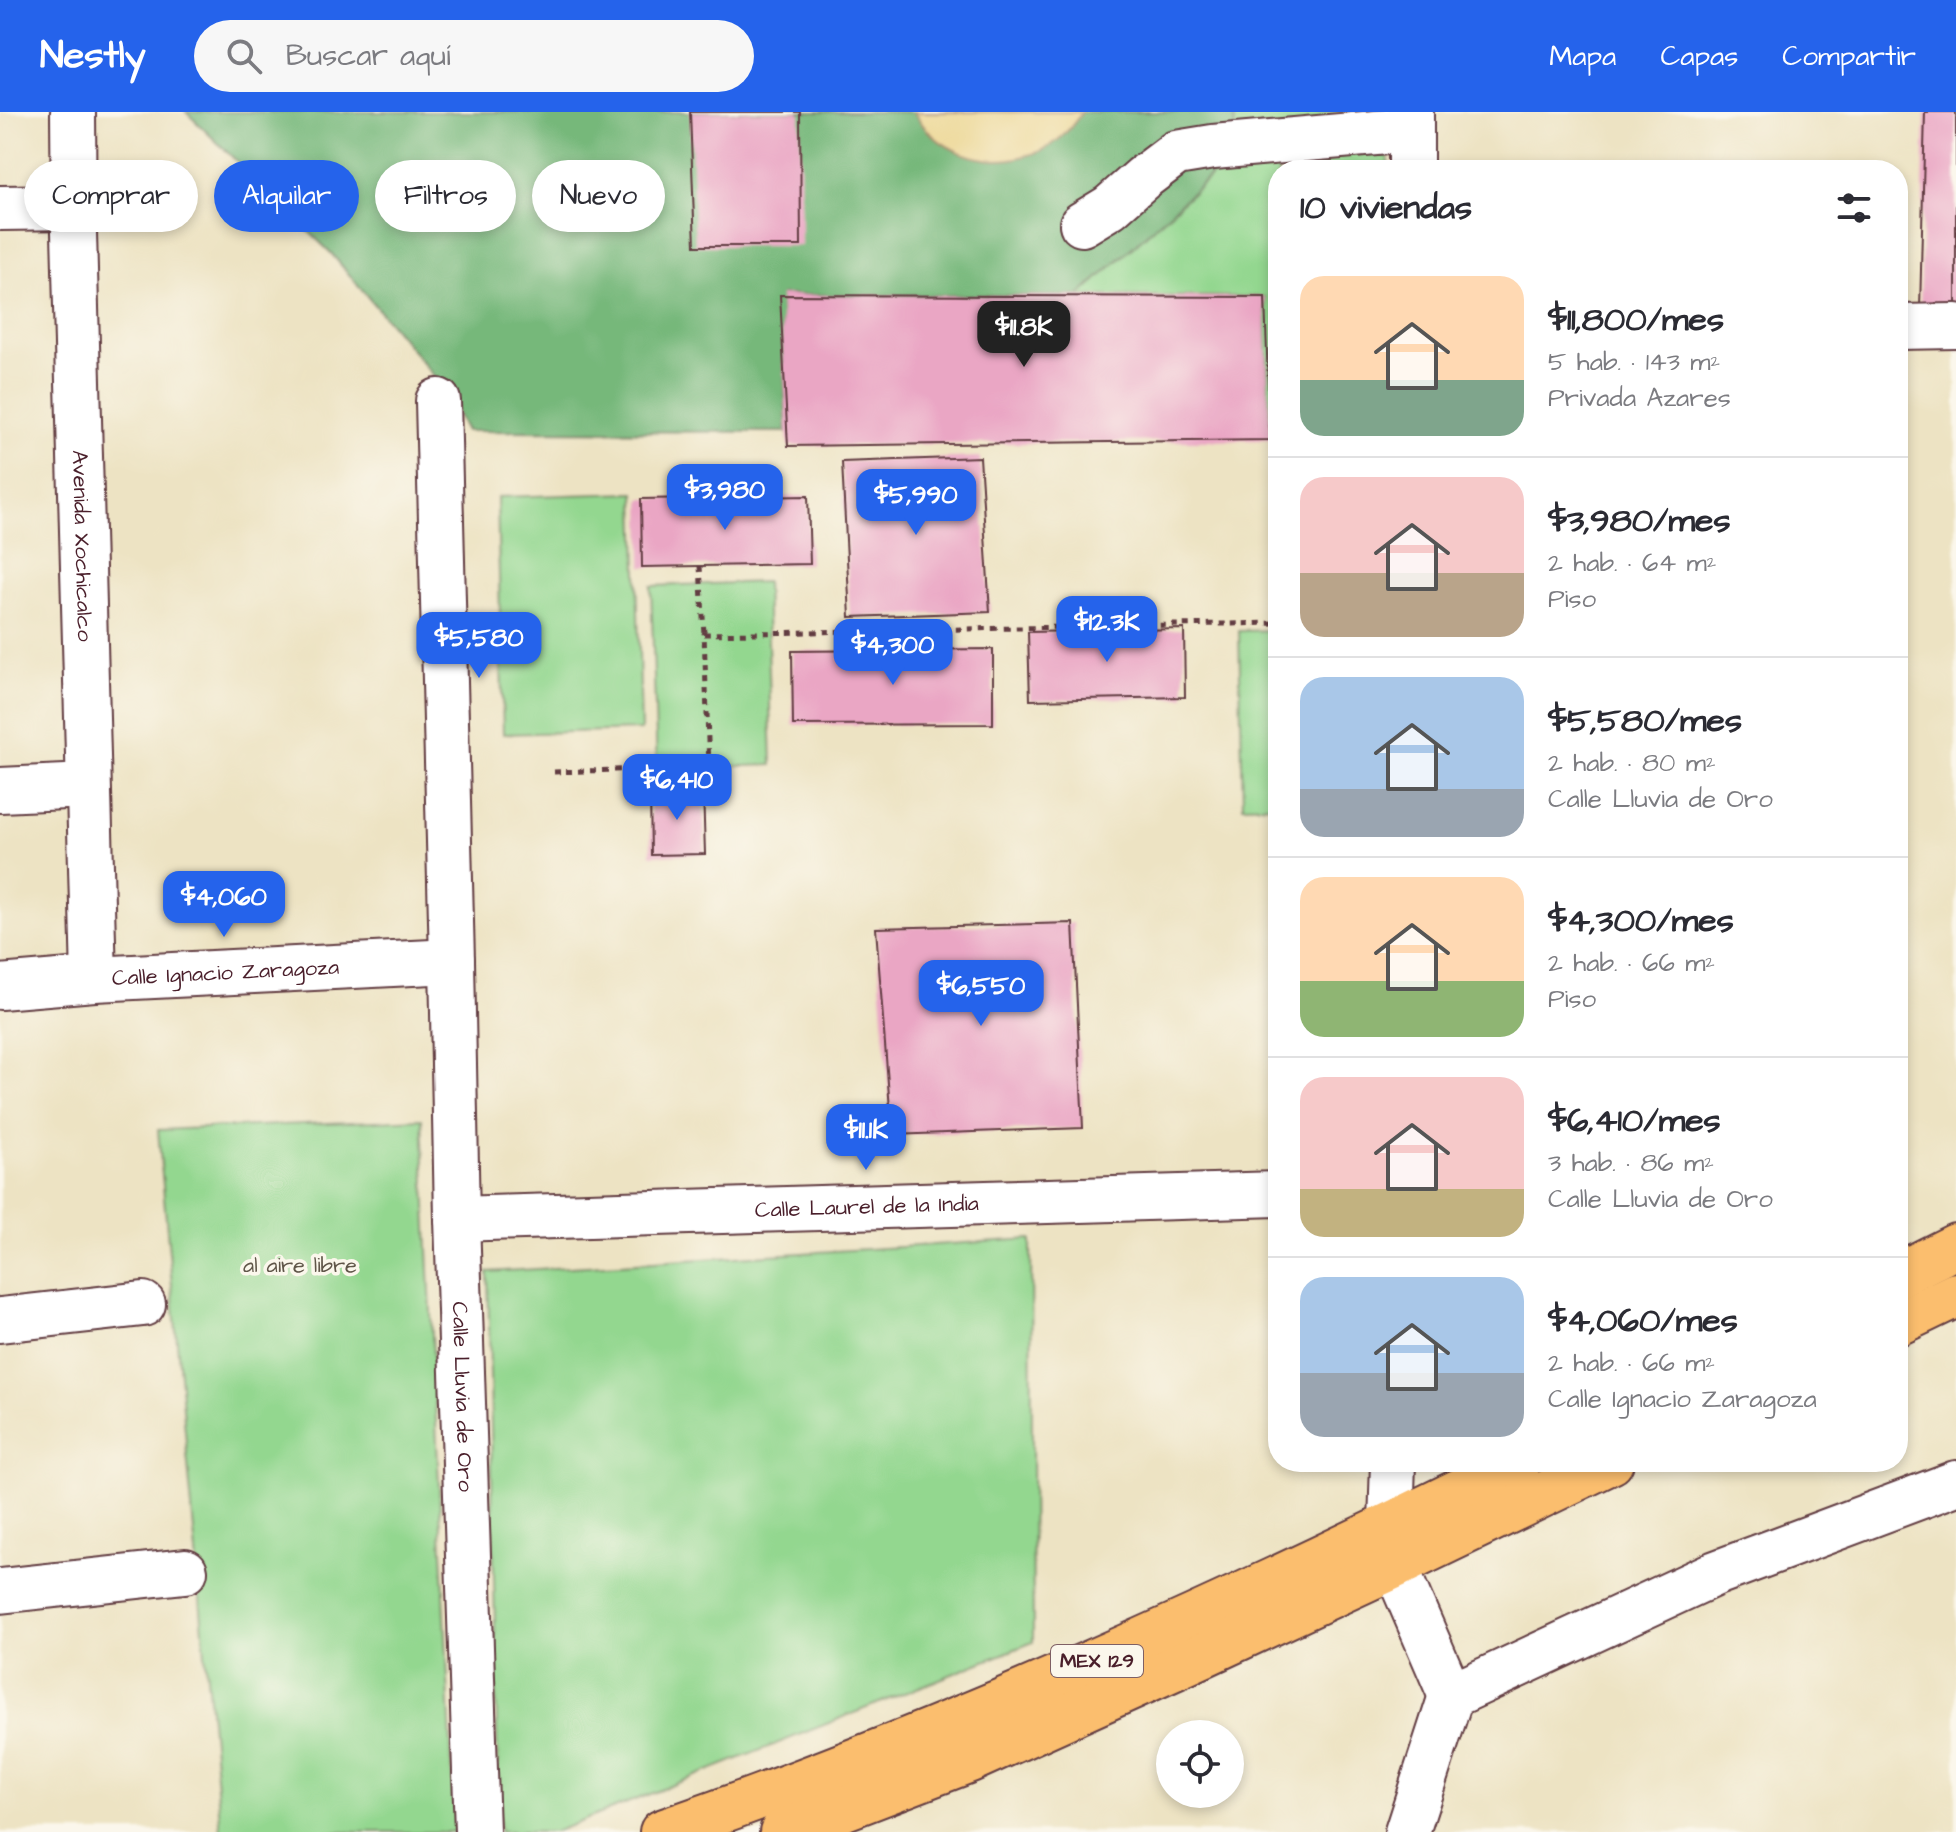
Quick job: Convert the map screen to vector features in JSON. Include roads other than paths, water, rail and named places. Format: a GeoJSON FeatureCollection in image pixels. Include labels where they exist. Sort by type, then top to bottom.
{"type":"FeatureCollection","features":[{"type":"Feature","properties":{"kind":"main road"},"geometry":{"type":"LineString","coordinates":[[1908,1270],[1956,1246]]}},
{"type":"Feature","properties":{"kind":"main road"},"geometry":{"type":"LineString","coordinates":[[1908,1318],[1956,1295]]}},
{"type":"Feature","properties":{"kind":"main road","name":"MEX 129"},"geometry":{"type":"LineString","coordinates":[[782,1832],[970,1760],[1189,1662],[1393,1546],[1504,1472]]}},
{"type":"Feature","properties":{"kind":"main road","name":"MEX 129"},"geometry":{"type":"LineString","coordinates":[[662,1832],[776,1791],[1082,1667],[1585,1472]]}},
{"type":"Feature","properties":{"kind":"street","name":"Avenida Xochicalco"},"geometry":{"type":"LineString","coordinates":[[73,112],[74,160]]}},
{"type":"Feature","properties":{"kind":"street"},"geometry":{"type":"LineString","coordinates":[[1082,224],[1110,207],[1176,153],[1213,147],[1411,137]]}},
{"type":"Feature","properties":{"kind":"street"},"geometry":{"type":"LineString","coordinates":[[0,208],[24,208]]}},
{"type":"Feature","properties":{"kind":"street","name":"Avenida Xochicalco"},"geometry":{"type":"LineString","coordinates":[[75,232],[94,979]]}},
{"type":"Feature","properties":{"kind":"street"},"geometry":{"type":"LineString","coordinates":[[1908,327],[1956,326]]}},
{"type":"Feature","properties":{"kind":"street","name":"Calle Lluvia de Oro"},"geometry":{"type":"LineString","coordinates":[[438,401],[457,1219],[477,1832]]}},
{"type":"Feature","properties":{"kind":"street"},"geometry":{"type":"LineString","coordinates":[[0,790],[88,786]]}},
{"type":"Feature","properties":{"kind":"street","name":"Calle Ignacio Zaragoza"},"geometry":{"type":"LineString","coordinates":[[0,987],[94,979],[452,961]]}},
{"type":"Feature","properties":{"kind":"street","name":"Calle Laurel de la India"},"geometry":{"type":"LineString","coordinates":[[457,1219],[1268,1194]]}},
{"type":"Feature","properties":{"kind":"street"},"geometry":{"type":"LineString","coordinates":[[0,1320],[143,1304]]}},
{"type":"Feature","properties":{"kind":"street"},"geometry":{"type":"LineString","coordinates":[[1393,1472],[1393,1546],[1451,1696],[1407,1832]]}},
{"type":"Feature","properties":{"kind":"street"},"geometry":{"type":"LineString","coordinates":[[1451,1696],[1716,1573],[1956,1483]]}},
{"type":"Feature","properties":{"kind":"street"},"geometry":{"type":"LineString","coordinates":[[0,1591],[185,1571]]}},
{"type":"Feature","properties":{"kind":"park label","name":"al aire libre"},"geometry":{"type":"Point","coordinates":[300,1265]}}]}
